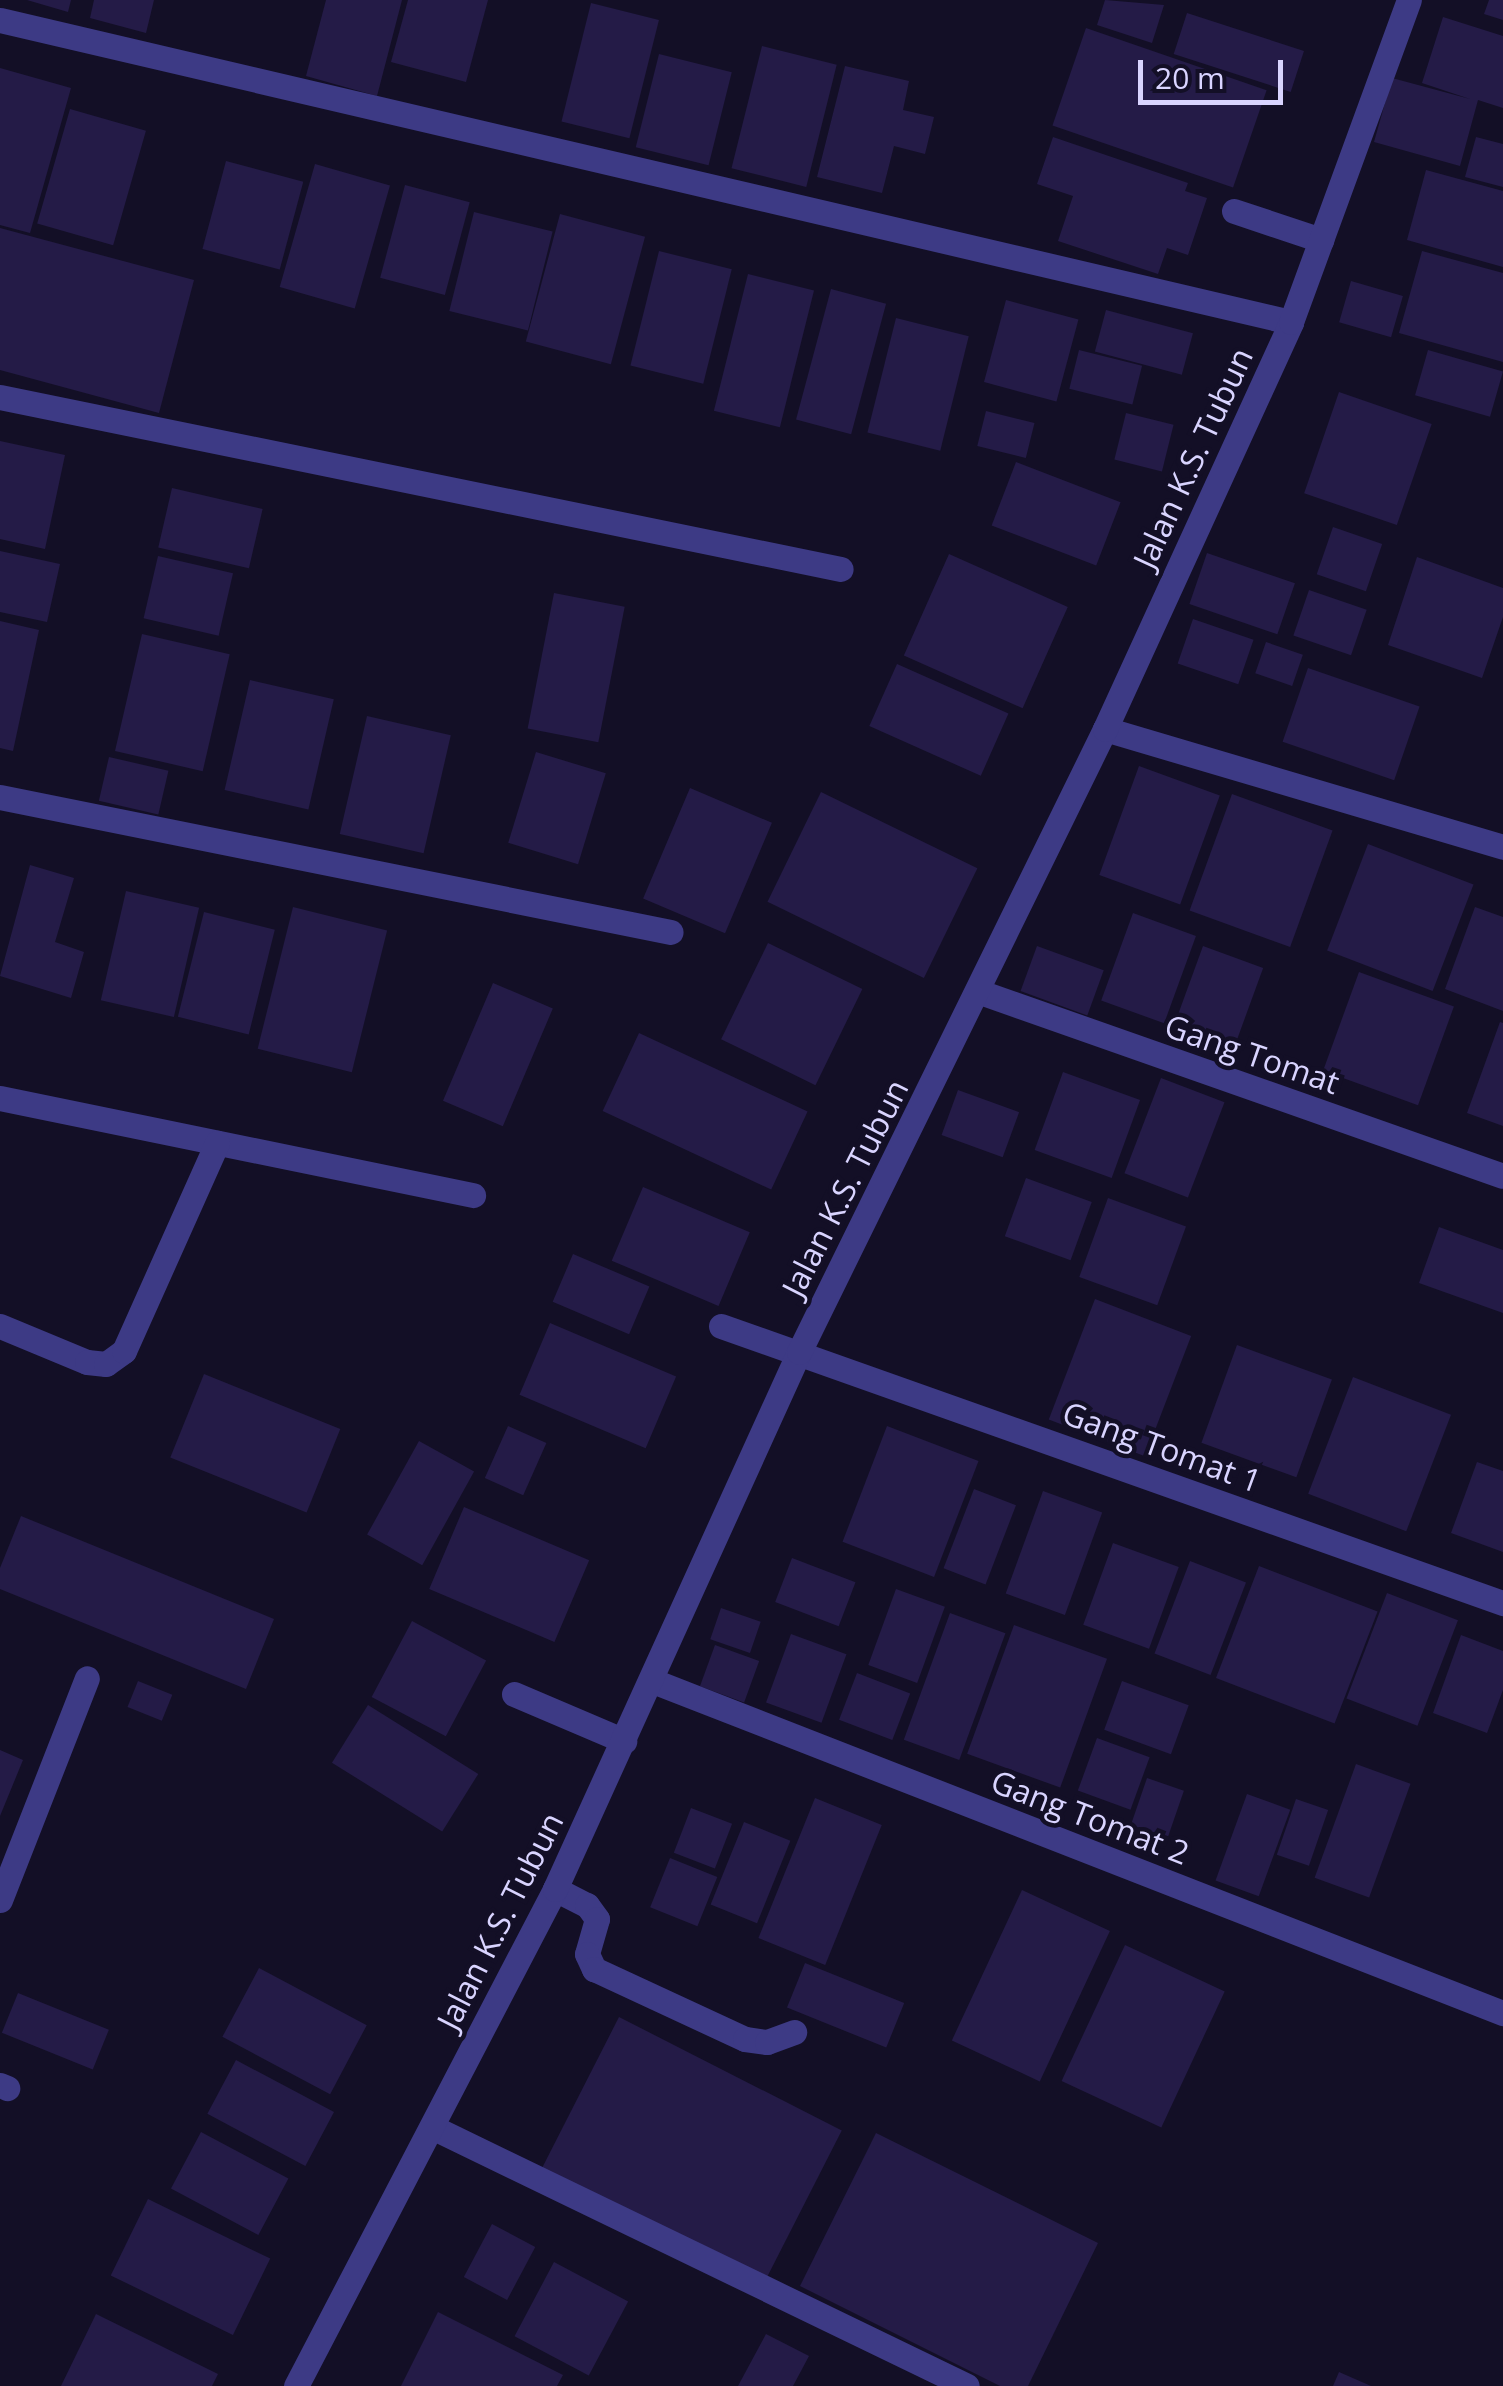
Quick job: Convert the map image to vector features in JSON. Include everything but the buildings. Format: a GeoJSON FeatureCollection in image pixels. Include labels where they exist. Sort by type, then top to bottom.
{"type":"FeatureCollection","features":[{"type":"Feature","properties":{"kind":"street","name":"Jalan K.S. Tubun"},"geometry":{"type":"LineString","coordinates":[[296,2386],[555,1889],[800,1352],[980,992],[1105,729],[1291,322],[1409,0]]}},
{"type":"Feature","properties":{"kind":"street"},"geometry":{"type":"LineString","coordinates":[[0,20],[1291,322]]}},
{"type":"Feature","properties":{"kind":"street"},"geometry":{"type":"LineString","coordinates":[[1234,212],[1321,240]]}},
{"type":"Feature","properties":{"kind":"street"},"geometry":{"type":"LineString","coordinates":[[0,397],[841,569]]}},
{"type":"Feature","properties":{"kind":"street"},"geometry":{"type":"LineString","coordinates":[[1105,729],[1503,846]]}},
{"type":"Feature","properties":{"kind":"street"},"geometry":{"type":"LineString","coordinates":[[0,797],[671,932]]}},
{"type":"Feature","properties":{"kind":"street","name":"Gang Tomat"},"geometry":{"type":"LineString","coordinates":[[980,992],[1503,1176]]}},
{"type":"Feature","properties":{"kind":"street"},"geometry":{"type":"LineString","coordinates":[[0,1098],[473,1194]]}},
{"type":"Feature","properties":{"kind":"street"},"geometry":{"type":"LineString","coordinates":[[0,1326],[87,1362],[106,1364],[124,1351],[217,1143]]}},
{"type":"Feature","properties":{"kind":"street","name":"Gang Tomat 1"},"geometry":{"type":"LineString","coordinates":[[721,1326],[1503,1602]]}},
{"type":"Feature","properties":{"kind":"street"},"geometry":{"type":"LineString","coordinates":[[0,1900],[87,1678]]}},
{"type":"Feature","properties":{"kind":"street","name":"Gang Tomat 2"},"geometry":{"type":"LineString","coordinates":[[653,1681],[1503,2013]]}},
{"type":"Feature","properties":{"kind":"street"},"geometry":{"type":"LineString","coordinates":[[514,1694],[624,1741]]}},
{"type":"Feature","properties":{"kind":"street"},"geometry":{"type":"LineString","coordinates":[[555,1889],[587,1905],[597,1919],[587,1954],[594,1969],[745,2039],[767,2042],[794,2032]]}},
{"type":"Feature","properties":{"kind":"street"},"geometry":{"type":"LineString","coordinates":[[432,2127],[967,2386]]}}]}
